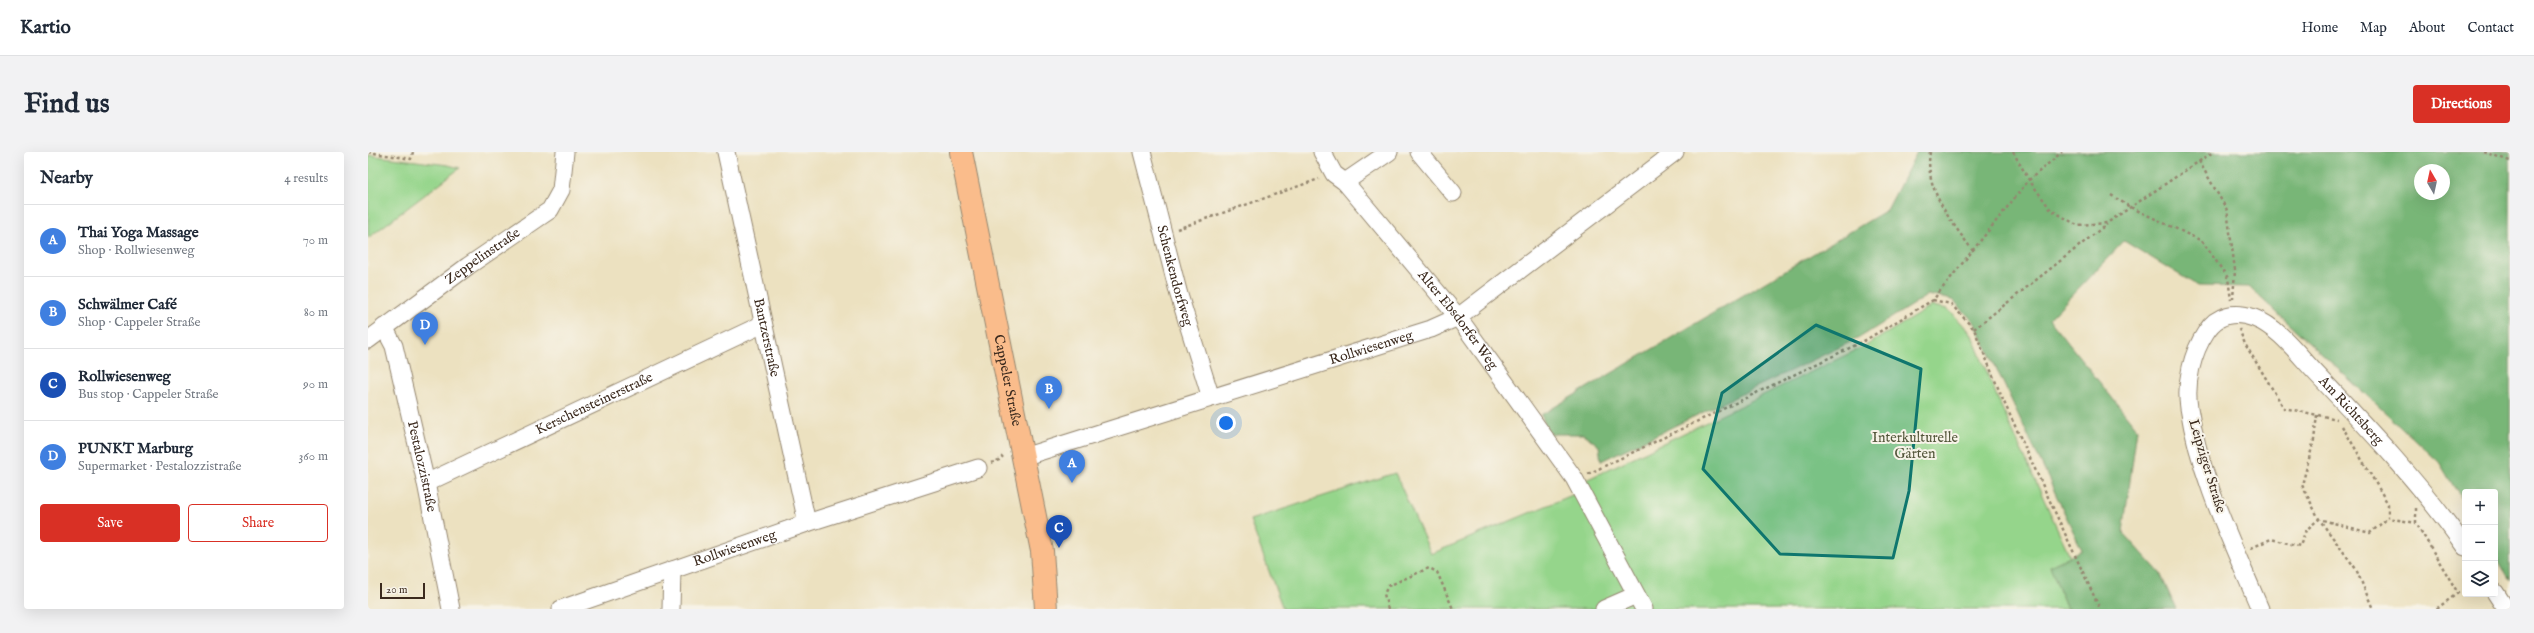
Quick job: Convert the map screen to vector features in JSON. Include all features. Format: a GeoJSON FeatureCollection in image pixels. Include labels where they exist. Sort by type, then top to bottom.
{"type":"FeatureCollection","features":[{"type":"Feature","properties":{"kind":"main road","name":"Cappeler Straße"},"geometry":{"type":"LineString","coordinates":[[960,152],[1013,457],[1042,552],[1046,609]]}},
{"type":"Feature","properties":{"kind":"street","name":"Zeppelinstraße"},"geometry":{"type":"LineString","coordinates":[[368,340],[384,326],[550,210],[561,190],[565,152]]}},
{"type":"Feature","properties":{"kind":"street","name":"Bantzerstraße"},"geometry":{"type":"LineString","coordinates":[[726,152],[762,324],[807,523]]}},
{"type":"Feature","properties":{"kind":"street","name":"Schenkendorfweg"},"geometry":{"type":"LineString","coordinates":[[1142,152],[1163,234],[1211,398]]}},
{"type":"Feature","properties":{"kind":"street","name":"Alter Ebsdorfer Weg"},"geometry":{"type":"LineString","coordinates":[[1322,152],[1339,178],[1458,317],[1574,478],[1640,602]]}},
{"type":"Feature","properties":{"kind":"street"},"geometry":{"type":"LineString","coordinates":[[1339,178],[1389,152]]}},
{"type":"Feature","properties":{"kind":"street"},"geometry":{"type":"LineString","coordinates":[[1419,152],[1453,193]]}},
{"type":"Feature","properties":{"kind":"street","name":"Rollwiesenweg"},"geometry":{"type":"LineString","coordinates":[[1013,457],[1211,398],[1431,329],[1458,317],[1675,152]]}},
{"type":"Feature","properties":{"kind":"street","name":"Leipziger Straße"},"geometry":{"type":"LineString","coordinates":[[2232,313],[2212,322],[2197,346],[2189,377],[2189,407],[2211,490],[2260,609]]}},
{"type":"Feature","properties":{"kind":"street","name":"Am Richtsberg"},"geometry":{"type":"LineString","coordinates":[[2232,313],[2255,318],[2276,332],[2377,437],[2462,544]]}},
{"type":"Feature","properties":{"kind":"street","name":"Kerschensteinerstraße"},"geometry":{"type":"LineString","coordinates":[[426,484],[762,324]]}},
{"type":"Feature","properties":{"kind":"street","name":"Pestalozzistraße"},"geometry":{"type":"LineString","coordinates":[[384,326],[394,346],[426,484],[451,609]]}},
{"type":"Feature","properties":{"kind":"street","name":"Rollwiesenweg"},"geometry":{"type":"LineString","coordinates":[[561,609],[807,523],[978,468]]}},
{"type":"Feature","properties":{"kind":"street"},"geometry":{"type":"LineString","coordinates":[[671,609],[672,570]]}},
{"type":"Feature","properties":{"kind":"street"},"geometry":{"type":"LineString","coordinates":[[2498,597],[2506,609]]}},
{"type":"Feature","properties":{"kind":"street"},"geometry":{"type":"LineString","coordinates":[[1604,609],[1640,602]]}},
{"type":"Feature","properties":{"kind":"path"},"geometry":{"type":"LineString","coordinates":[[368,152],[412,158],[413,152]]}},
{"type":"Feature","properties":{"kind":"path"},"geometry":{"type":"LineString","coordinates":[[1930,152],[1932,182],[1942,208],[1973,251]]}},
{"type":"Feature","properties":{"kind":"path"},"geometry":{"type":"LineString","coordinates":[[2014,152],[2030,180],[2051,210],[2077,225],[2107,223]]}},
{"type":"Feature","properties":{"kind":"path"},"geometry":{"type":"LineString","coordinates":[[1574,478],[1586,475],[1862,342],[1933,300],[2030,180],[2062,152]]}},
{"type":"Feature","properties":{"kind":"path"},"geometry":{"type":"LineString","coordinates":[[1974,329],[2107,223],[2213,152]]}},
{"type":"Feature","properties":{"kind":"path"},"geometry":{"type":"LineString","coordinates":[[2484,152],[2510,161]]}},
{"type":"Feature","properties":{"kind":"path"},"geometry":{"type":"LineString","coordinates":[[2199,161],[2227,210],[2235,270],[2232,313]]}},
{"type":"Feature","properties":{"kind":"path"},"geometry":{"type":"LineString","coordinates":[[1163,234],[1339,178]]}},
{"type":"Feature","properties":{"kind":"path"},"geometry":{"type":"LineString","coordinates":[[2111,195],[2130,207],[2202,241],[2228,278],[2232,313],[2245,344],[2284,408],[2339,420],[2388,504],[2388,518]]}},
{"type":"Feature","properties":{"kind":"path"},"geometry":{"type":"LineString","coordinates":[[1933,300],[1952,304],[1974,329],[2003,400],[2100,609]]}},
{"type":"Feature","properties":{"kind":"path"},"geometry":{"type":"LineString","coordinates":[[2317,415],[2314,440],[2302,485],[2319,519],[2356,569],[2373,609]]}},
{"type":"Feature","properties":{"kind":"path"},"geometry":{"type":"LineString","coordinates":[[999,460],[1013,457]]}},
{"type":"Feature","properties":{"kind":"path"},"geometry":{"type":"LineString","coordinates":[[2416,505],[2416,522],[2458,593],[2436,609]]}},
{"type":"Feature","properties":{"kind":"path"},"geometry":{"type":"LineString","coordinates":[[2319,519],[2370,533],[2388,518],[2416,522]]}},
{"type":"Feature","properties":{"kind":"path"},"geometry":{"type":"LineString","coordinates":[[2237,554],[2271,539],[2300,546],[2306,530],[2319,519]]}},
{"type":"Feature","properties":{"kind":"path"},"geometry":{"type":"LineString","coordinates":[[1388,609],[1384,594],[1388,586],[1429,568],[1437,572],[1453,609]]}},
{"type":"Feature","properties":{"kind":"highlighted area"},"geometry":{"type":"Polygon","coordinates":[[[1816,325],[1921,369],[1909,491],[1893,558],[1780,554],[1703,469],[1722,393],[1816,325]]]}},
{"type":"Feature","properties":{"kind":"green space"},"geometry":{"type":"Polygon","coordinates":[[[1917,152],[2510,152],[2510,580],[2498,560],[2498,489],[2462,489],[2462,500],[2439,462],[2249,287],[2198,286],[2124,241],[2049,319],[2137,429],[2123,532],[2160,573],[2176,609],[2067,609],[2050,566],[2082,550],[1975,323],[1953,300],[1928,295],[1859,338],[1601,461],[1599,446],[1584,434],[1549,434],[1541,415],[1887,210],[1917,152]]]}},
{"type":"Feature","properties":{"kind":"green space"},"geometry":{"type":"Polygon","coordinates":[[[368,155],[448,165],[460,168],[368,238],[368,155]]]}},
{"type":"Feature","properties":{"kind":"green space","name":"Interkulturelle Gärten"},"geometry":{"type":"Polygon","coordinates":[[[1932,306],[1948,309],[1971,333],[2000,404],[2070,556],[2050,566],[2067,609],[1283,609],[1250,520],[1395,473],[1431,554],[1589,488],[1584,481],[1867,345],[1932,306]]]}},
{"type":"Feature","properties":{"kind":"place","name":"PUNKT Marburg"},"geometry":{"type":"Point","coordinates":[425,345]}},
{"type":"Feature","properties":{"kind":"place","name":"Schwälmer Café"},"geometry":{"type":"Point","coordinates":[1049,409]}},
{"type":"Feature","properties":{"kind":"place","name":"Thai Yoga Massage"},"geometry":{"type":"Point","coordinates":[1072,483]}},
{"type":"Feature","properties":{"kind":"place","name":"Rollwiesenweg"},"geometry":{"type":"Point","coordinates":[1059,548]}}]}
